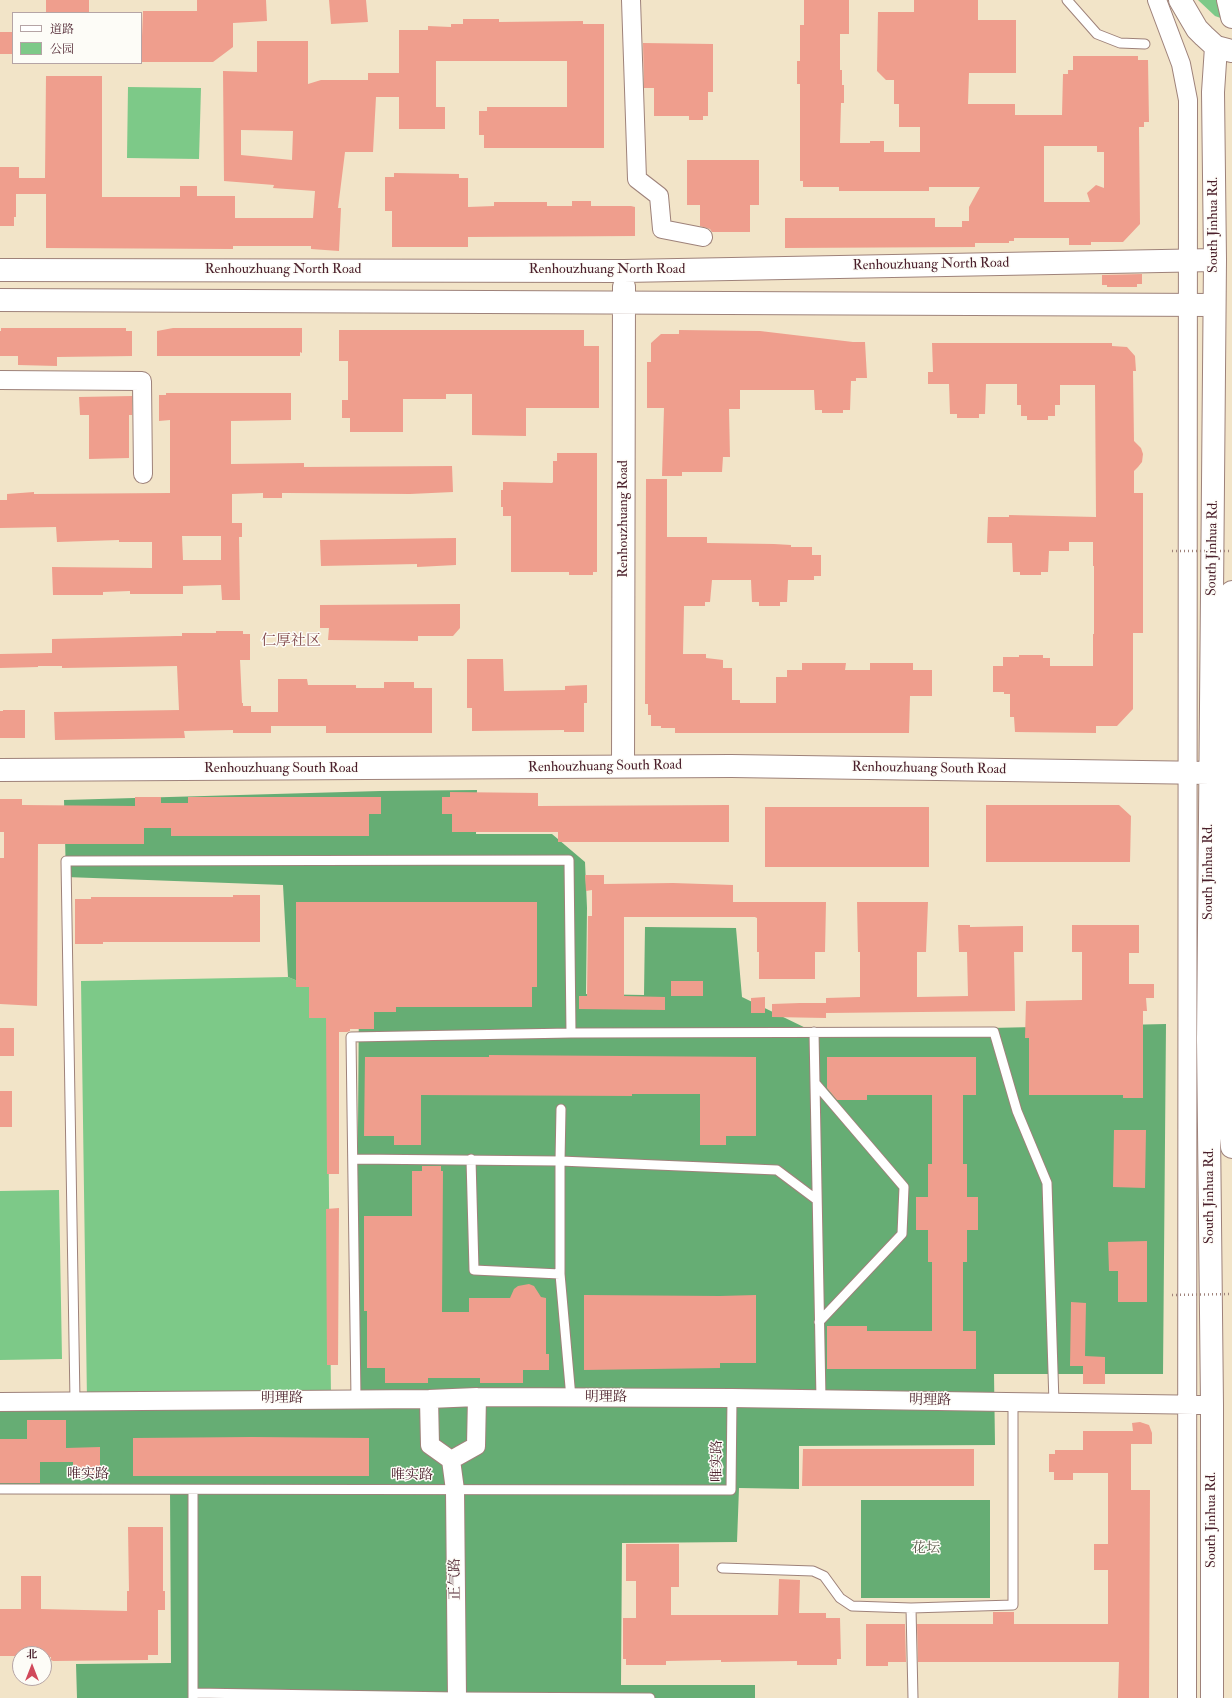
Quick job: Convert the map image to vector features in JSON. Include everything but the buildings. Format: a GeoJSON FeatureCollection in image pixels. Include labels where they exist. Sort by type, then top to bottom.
{"type":"FeatureCollection","features":[{"type":"Feature","properties":{"kind":"main road"},"geometry":{"type":"LineString","coordinates":[[1180,0],[1197,29],[1224,49]]}},
{"type":"Feature","properties":{"kind":"main road"},"geometry":{"type":"LineString","coordinates":[[1228,0],[1232,17]]}},
{"type":"Feature","properties":{"kind":"main road","name":"South Jinhua Rd."},"geometry":{"type":"LineString","coordinates":[[1212,1698],[1212,1405],[1208,1039],[1215,260],[1213,92],[1224,49]]}},
{"type":"Feature","properties":{"kind":"main road","name":"Renhouzhuang North Road"},"geometry":{"type":"LineString","coordinates":[[0,270],[624,271],[1215,260]]}},
{"type":"Feature","properties":{"kind":"main road","name":"Renhouzhuang Road"},"geometry":{"type":"LineString","coordinates":[[623,766],[624,271]]}},
{"type":"Feature","properties":{"kind":"main road"},"geometry":{"type":"LineString","coordinates":[[0,300],[1214,305]]}},
{"type":"Feature","properties":{"kind":"main road"},"geometry":{"type":"LineString","coordinates":[[1211,689],[1231,602]]}},
{"type":"Feature","properties":{"kind":"main road"},"geometry":{"type":"LineString","coordinates":[[1231,602],[1226,697],[1225,1017],[1231,1138]]}},
{"type":"Feature","properties":{"kind":"main road","name":"Renhouzhuang South Road"},"geometry":{"type":"LineString","coordinates":[[0,770],[731,766],[1210,773]]}},
{"type":"Feature","properties":{"kind":"main road"},"geometry":{"type":"LineString","coordinates":[[1208,1039],[1231,1138]]}},
{"type":"Feature","properties":{"kind":"street"},"geometry":{"type":"LineString","coordinates":[[631,0],[637,179],[659,196],[662,229],[703,237]]}},
{"type":"Feature","properties":{"kind":"street"},"geometry":{"type":"LineString","coordinates":[[1157,0],[1181,64],[1188,100],[1187,1698]]}},
{"type":"Feature","properties":{"kind":"street"},"geometry":{"type":"LineString","coordinates":[[0,380],[142,381],[143,474]]}},
{"type":"Feature","properties":{"kind":"street"},"geometry":{"type":"LineString","coordinates":[[429,1399],[430,1445],[451,1460],[476,1446],[477,1397]]}},
{"type":"Feature","properties":{"kind":"street","name":"明理路"},"geometry":{"type":"LineString","coordinates":[[0,1402],[429,1399],[477,1397],[732,1398],[1212,1405]]}},
{"type":"Feature","properties":{"kind":"street","name":"正气路"},"geometry":{"type":"LineString","coordinates":[[451,1460],[455,1490],[457,1698]]}},
{"type":"Feature","properties":{"kind":"lane"},"geometry":{"type":"LineString","coordinates":[[1067,0],[1097,34],[1120,43],[1145,44]]}},
{"type":"Feature","properties":{"kind":"lane"},"geometry":{"type":"LineString","coordinates":[[75,1401],[66,861],[569,860],[571,1033]]}},
{"type":"Feature","properties":{"kind":"lane"},"geometry":{"type":"LineString","coordinates":[[814,1032],[821,1399]]}},
{"type":"Feature","properties":{"kind":"lane"},"geometry":{"type":"LineString","coordinates":[[356,1399],[351,1036],[571,1033],[994,1032],[1017,1111],[1047,1183],[1054,1403]]}},
{"type":"Feature","properties":{"kind":"lane"},"geometry":{"type":"LineString","coordinates":[[815,1083],[904,1187],[902,1234],[820,1322]]}},
{"type":"Feature","properties":{"kind":"lane"},"geometry":{"type":"LineString","coordinates":[[561,1109],[560,1274],[571,1398]]}},
{"type":"Feature","properties":{"kind":"lane"},"geometry":{"type":"LineString","coordinates":[[353,1159],[560,1160],[777,1170],[817,1200]]}},
{"type":"Feature","properties":{"kind":"lane"},"geometry":{"type":"LineString","coordinates":[[471,1159],[474,1270],[560,1274]]}},
{"type":"Feature","properties":{"kind":"lane","name":"唯实路"},"geometry":{"type":"LineString","coordinates":[[0,1489],[731,1490],[732,1398]]}},
{"type":"Feature","properties":{"kind":"lane"},"geometry":{"type":"LineString","coordinates":[[722,1568],[813,1571],[824,1576],[840,1598],[852,1606],[911,1608],[1013,1605],[1013,1403]]}},
{"type":"Feature","properties":{"kind":"lane"},"geometry":{"type":"LineString","coordinates":[[193,1490],[193,1695],[457,1698],[650,1698]]}},
{"type":"Feature","properties":{"kind":"lane"},"geometry":{"type":"LineString","coordinates":[[911,1608],[913,1698]]}},
{"type":"Feature","properties":{"kind":"path"},"geometry":{"type":"LineString","coordinates":[[1172,551],[1232,551]]}},
{"type":"Feature","properties":{"kind":"path"},"geometry":{"type":"LineString","coordinates":[[1172,1295],[1232,1294]]}},
{"type":"Feature","properties":{"kind":"green space"},"geometry":{"type":"Polygon","coordinates":[[[1198,0],[1232,0],[1232,22],[1215,16],[1198,0]]]}},
{"type":"Feature","properties":{"kind":"green space"},"geometry":{"type":"Polygon","coordinates":[[[128,87],[201,88],[199,159],[127,158],[128,87]]]}},
{"type":"Feature","properties":{"kind":"green space"},"geometry":{"type":"Polygon","coordinates":[[[477,790],[476,834],[552,834],[585,862],[587,908],[586,994],[644,995],[645,927],[736,928],[742,997],[814,1032],[1166,1024],[1163,1374],[994,1374],[995,1445],[799,1446],[799,1489],[739,1488],[737,1542],[622,1543],[621,1685],[755,1685],[755,1698],[77,1698],[76,1664],[171,1663],[170,1490],[0,1490],[0,1403],[356,1399],[359,992],[327,993],[288,977],[283,885],[66,877],[64,800],[380,791],[477,790]]]}},
{"type":"Feature","properties":{"kind":"green space"},"geometry":{"type":"Polygon","coordinates":[[[288,977],[327,993],[331,1399],[87,1401],[81,981],[288,977]]]}},
{"type":"Feature","properties":{"kind":"green space"},"geometry":{"type":"Polygon","coordinates":[[[59,1190],[62,1359],[0,1360],[0,1191],[59,1190]]]}},
{"type":"Feature","properties":{"kind":"green space","name":"花坛"},"geometry":{"type":"Polygon","coordinates":[[[861,1500],[990,1500],[990,1598],[861,1598],[861,1500]]]}},
{"type":"Feature","properties":{"kind":"district","name":"仁厚社区"},"geometry":{"type":"Point","coordinates":[291,642]}}]}
